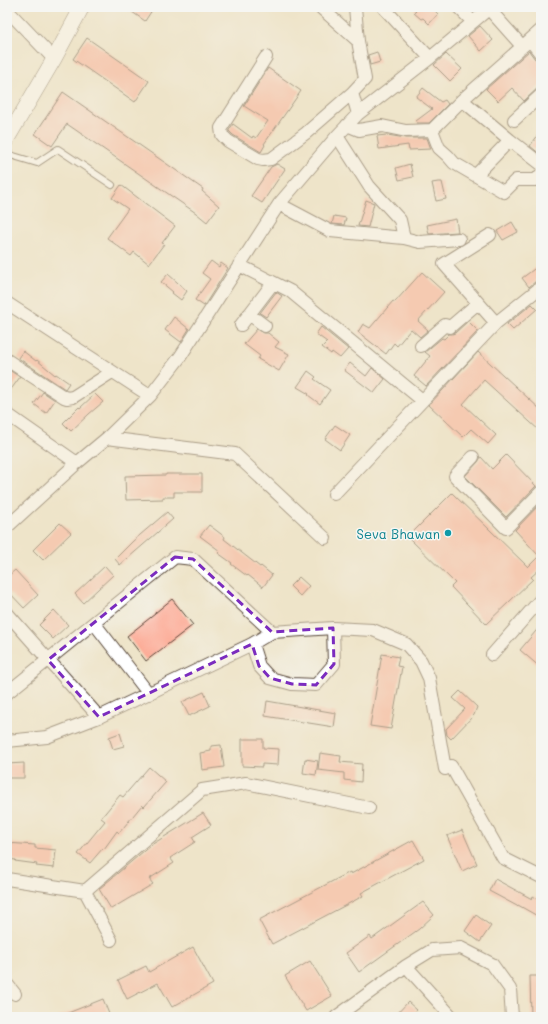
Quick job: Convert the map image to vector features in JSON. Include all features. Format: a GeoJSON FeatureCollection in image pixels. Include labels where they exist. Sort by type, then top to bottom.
{"type":"FeatureCollection","features":[{"type":"Feature","properties":{"kind":"street"},"geometry":{"type":"LineString","coordinates":[[7,139],[54,59],[82,7]]}},
{"type":"Feature","properties":{"kind":"street"},"geometry":{"type":"LineString","coordinates":[[320,7],[358,41]]}},
{"type":"Feature","properties":{"kind":"street"},"geometry":{"type":"LineString","coordinates":[[266,56],[220,128],[222,135],[228,141],[258,159],[263,160],[271,159],[306,133],[352,93],[365,79],[358,41],[355,7]]}},
{"type":"Feature","properties":{"kind":"street"},"geometry":{"type":"LineString","coordinates":[[383,7],[430,58]]}},
{"type":"Feature","properties":{"kind":"street"},"geometry":{"type":"LineString","coordinates":[[458,7],[473,22]]}},
{"type":"Feature","properties":{"kind":"street"},"geometry":{"type":"LineString","coordinates":[[7,527],[77,463],[108,438],[150,396],[180,357],[279,204],[337,136],[358,114],[430,58],[490,8],[526,43],[541,54]]}},
{"type":"Feature","properties":{"kind":"street"},"geometry":{"type":"LineString","coordinates":[[11,9],[54,59]]}},
{"type":"Feature","properties":{"kind":"street"},"geometry":{"type":"LineString","coordinates":[[347,125],[359,130],[382,126],[406,131],[432,130],[462,100],[541,30]]}},
{"type":"Feature","properties":{"kind":"street"},"geometry":{"type":"LineString","coordinates":[[352,93],[358,114]]}},
{"type":"Feature","properties":{"kind":"street"},"geometry":{"type":"LineString","coordinates":[[514,120],[541,95]]}},
{"type":"Feature","properties":{"kind":"street"},"geometry":{"type":"LineString","coordinates":[[462,100],[541,164]]}},
{"type":"Feature","properties":{"kind":"street"},"geometry":{"type":"LineString","coordinates":[[432,130],[439,148],[454,163],[504,192],[516,180],[536,180],[541,174]]}},
{"type":"Feature","properties":{"kind":"street"},"geometry":{"type":"LineString","coordinates":[[337,136],[369,186],[400,220],[404,238]]}},
{"type":"Feature","properties":{"kind":"street"},"geometry":{"type":"LineString","coordinates":[[476,175],[510,140]]}},
{"type":"Feature","properties":{"kind":"street"},"geometry":{"type":"LineString","coordinates":[[279,204],[330,231],[404,238],[420,242],[459,239]]}},
{"type":"Feature","properties":{"kind":"street"},"geometry":{"type":"LineString","coordinates":[[490,235],[444,264],[496,323]]}},
{"type":"Feature","properties":{"kind":"street"},"geometry":{"type":"LineString","coordinates":[[239,265],[290,291],[422,400]]}},
{"type":"Feature","properties":{"kind":"street"},"geometry":{"type":"LineString","coordinates":[[241,325],[273,283]]}},
{"type":"Feature","properties":{"kind":"street"},"geometry":{"type":"LineString","coordinates":[[334,494],[496,323],[541,287]]}},
{"type":"Feature","properties":{"kind":"street"},"geometry":{"type":"LineString","coordinates":[[421,346],[446,325],[450,326],[478,303]]}},
{"type":"Feature","properties":{"kind":"street"},"geometry":{"type":"LineString","coordinates":[[7,304],[150,396]]}},
{"type":"Feature","properties":{"kind":"street"},"geometry":{"type":"LineString","coordinates":[[249,314],[265,326]]}},
{"type":"Feature","properties":{"kind":"street"},"geometry":{"type":"LineString","coordinates":[[7,360],[67,398],[73,397],[112,372]]}},
{"type":"Feature","properties":{"kind":"street"},"geometry":{"type":"LineString","coordinates":[[7,414],[77,463]]}},
{"type":"Feature","properties":{"kind":"street"},"geometry":{"type":"LineString","coordinates":[[108,438],[235,454],[325,538]]}},
{"type":"Feature","properties":{"kind":"street"},"geometry":{"type":"LineString","coordinates":[[473,457],[455,476],[506,528],[541,492]]}},
{"type":"Feature","properties":{"kind":"street"},"geometry":{"type":"LineString","coordinates":[[7,693],[175,557],[193,559],[272,632]]}},
{"type":"Feature","properties":{"kind":"street"},"geometry":{"type":"LineString","coordinates":[[492,655],[541,599]]}},
{"type":"Feature","properties":{"kind":"street"},"geometry":{"type":"LineString","coordinates":[[7,614],[99,717]]}},
{"type":"Feature","properties":{"kind":"street"},"geometry":{"type":"LineString","coordinates":[[94,623],[149,694]]}},
{"type":"Feature","properties":{"kind":"street"},"geometry":{"type":"LineString","coordinates":[[252,644],[259,666],[270,678],[292,684],[316,685],[334,664],[333,628]]}},
{"type":"Feature","properties":{"kind":"street"},"geometry":{"type":"LineString","coordinates":[[7,741],[47,737],[99,717],[252,644],[272,632],[333,628],[373,630],[406,644],[421,661],[429,678],[448,767],[503,858],[541,877]]}},
{"type":"Feature","properties":{"kind":"street"},"geometry":{"type":"LineString","coordinates":[[7,879],[85,891],[202,790],[246,783],[369,808]]}},
{"type":"Feature","properties":{"kind":"street"},"geometry":{"type":"LineString","coordinates":[[85,891],[111,940]]}},
{"type":"Feature","properties":{"kind":"street"},"geometry":{"type":"LineString","coordinates":[[336,1017],[406,966],[432,950],[461,948],[492,964],[510,989],[512,1017]]}},
{"type":"Feature","properties":{"kind":"street"},"geometry":{"type":"LineString","coordinates":[[406,966],[452,1017]]}},
{"type":"Feature","properties":{"kind":"street"},"geometry":{"type":"LineString","coordinates":[[7,984],[16,994]]}},
{"type":"Feature","properties":{"kind":"lane"},"geometry":{"type":"LineString","coordinates":[[7,154],[36,163],[58,149],[112,185]]}},
{"type":"Feature","properties":{"kind":"highlighted area"},"geometry":{"type":"Polygon","coordinates":[[[175,557],[193,559],[272,632],[333,628],[334,664],[316,685],[292,684],[270,678],[259,666],[252,644],[99,717],[48,660],[175,557]]]}},
{"type":"Feature","properties":{"kind":"building"},"geometry":{"type":"Polygon","coordinates":[[[125,7],[154,7],[145,21],[125,7]]]}},
{"type":"Feature","properties":{"kind":"building"},"geometry":{"type":"Polygon","coordinates":[[[412,7],[433,7],[432,8],[438,14],[429,24],[423,18],[421,19],[414,13],[416,11],[412,7]]]}},
{"type":"Feature","properties":{"kind":"building"},"geometry":{"type":"Polygon","coordinates":[[[480,26],[493,40],[481,51],[468,36],[480,26]]]}},
{"type":"Feature","properties":{"kind":"building"},"geometry":{"type":"Polygon","coordinates":[[[87,38],[149,81],[135,102],[73,59],[87,38]]]}},
{"type":"Feature","properties":{"kind":"building"},"geometry":{"type":"Polygon","coordinates":[[[529,51],[535,59],[541,61],[541,85],[524,101],[512,88],[498,101],[486,89],[529,51]]]}},
{"type":"Feature","properties":{"kind":"building"},"geometry":{"type":"Polygon","coordinates":[[[377,52],[380,62],[370,65],[368,55],[377,52]]]}},
{"type":"Feature","properties":{"kind":"building"},"geometry":{"type":"Polygon","coordinates":[[[446,54],[462,69],[450,81],[434,65],[446,54]]]}},
{"type":"Feature","properties":{"kind":"building"},"geometry":{"type":"Polygon","coordinates":[[[268,68],[301,91],[264,144],[265,145],[261,152],[233,135],[229,130],[233,124],[252,138],[253,136],[256,138],[268,121],[244,106],[268,68]]]}},
{"type":"Feature","properties":{"kind":"building"},"geometry":{"type":"Polygon","coordinates":[[[423,88],[441,102],[445,100],[448,104],[429,123],[417,123],[416,121],[432,109],[416,97],[423,88]]]}},
{"type":"Feature","properties":{"kind":"building"},"geometry":{"type":"Polygon","coordinates":[[[63,92],[203,189],[202,191],[219,206],[207,222],[67,124],[52,146],[35,134],[63,92]]]}},
{"type":"Feature","properties":{"kind":"building"},"geometry":{"type":"Polygon","coordinates":[[[541,131],[541,155],[530,146],[541,131]]]}},
{"type":"Feature","properties":{"kind":"building"},"geometry":{"type":"Polygon","coordinates":[[[387,135],[406,138],[427,138],[431,149],[409,150],[408,145],[379,149],[377,136],[387,135]]]}},
{"type":"Feature","properties":{"kind":"building"},"geometry":{"type":"Polygon","coordinates":[[[277,164],[285,169],[262,203],[251,196],[271,167],[277,164]]]}},
{"type":"Feature","properties":{"kind":"building"},"geometry":{"type":"Polygon","coordinates":[[[410,164],[413,177],[399,180],[396,168],[410,164]]]}},
{"type":"Feature","properties":{"kind":"building"},"geometry":{"type":"Polygon","coordinates":[[[442,182],[446,199],[436,201],[432,183],[442,182]]]}},
{"type":"Feature","properties":{"kind":"building"},"geometry":{"type":"Polygon","coordinates":[[[121,185],[175,226],[149,264],[134,252],[131,256],[107,238],[128,209],[112,198],[121,185]]]}},
{"type":"Feature","properties":{"kind":"building"},"geometry":{"type":"Polygon","coordinates":[[[366,200],[374,203],[368,227],[358,226],[366,200]]]}},
{"type":"Feature","properties":{"kind":"building"},"geometry":{"type":"Polygon","coordinates":[[[334,216],[346,218],[344,225],[332,224],[334,216]]]}},
{"type":"Feature","properties":{"kind":"building"},"geometry":{"type":"Polygon","coordinates":[[[456,219],[458,232],[429,234],[427,225],[456,219]]]}},
{"type":"Feature","properties":{"kind":"building"},"geometry":{"type":"Polygon","coordinates":[[[512,222],[518,232],[503,240],[497,231],[512,222]]]}},
{"type":"Feature","properties":{"kind":"building"},"geometry":{"type":"Polygon","coordinates":[[[211,261],[219,267],[221,263],[228,268],[204,306],[195,300],[210,279],[202,273],[211,261]]]}},
{"type":"Feature","properties":{"kind":"building"},"geometry":{"type":"Polygon","coordinates":[[[541,264],[541,280],[536,281],[529,287],[522,278],[541,264]]]}},
{"type":"Feature","properties":{"kind":"building"},"geometry":{"type":"Polygon","coordinates":[[[422,272],[444,292],[418,321],[428,330],[420,337],[411,329],[397,346],[394,343],[386,354],[358,332],[363,324],[370,328],[393,301],[395,302],[422,272]]]}},
{"type":"Feature","properties":{"kind":"building"},"geometry":{"type":"Polygon","coordinates":[[[168,274],[187,291],[181,300],[161,282],[168,274]]]}},
{"type":"Feature","properties":{"kind":"building"},"geometry":{"type":"Polygon","coordinates":[[[276,292],[282,296],[266,317],[260,313],[276,292]]]}},
{"type":"Feature","properties":{"kind":"building"},"geometry":{"type":"Polygon","coordinates":[[[532,304],[537,309],[513,330],[507,324],[532,304]]]}},
{"type":"Feature","properties":{"kind":"building"},"geometry":{"type":"Polygon","coordinates":[[[174,317],[189,329],[181,342],[165,330],[174,317]]]}},
{"type":"Feature","properties":{"kind":"building"},"geometry":{"type":"Polygon","coordinates":[[[468,321],[478,331],[426,386],[414,376],[430,356],[425,352],[442,338],[444,339],[449,334],[455,333],[468,321]]]}},
{"type":"Feature","properties":{"kind":"building"},"geometry":{"type":"Polygon","coordinates":[[[321,327],[348,349],[340,358],[332,352],[331,354],[322,347],[327,342],[316,334],[321,327]]]}},
{"type":"Feature","properties":{"kind":"building"},"geometry":{"type":"Polygon","coordinates":[[[257,329],[264,333],[268,333],[279,342],[275,347],[289,354],[279,371],[258,359],[260,356],[244,344],[257,329]]]}},
{"type":"Feature","properties":{"kind":"building"},"geometry":{"type":"Polygon","coordinates":[[[23,351],[55,375],[56,374],[69,383],[65,389],[18,358],[23,351]]]}},
{"type":"Feature","properties":{"kind":"building"},"geometry":{"type":"Polygon","coordinates":[[[478,352],[541,410],[541,432],[484,380],[463,404],[496,435],[488,444],[471,429],[463,437],[429,405],[478,352]]]}},
{"type":"Feature","properties":{"kind":"building"},"geometry":{"type":"Polygon","coordinates":[[[350,363],[366,376],[372,368],[385,379],[374,393],[344,370],[350,363]]]}},
{"type":"Feature","properties":{"kind":"building"},"geometry":{"type":"Polygon","coordinates":[[[9,370],[20,377],[7,395],[7,372],[9,370]]]}},
{"type":"Feature","properties":{"kind":"building"},"geometry":{"type":"Polygon","coordinates":[[[308,371],[316,377],[314,379],[330,390],[320,404],[308,395],[309,394],[297,387],[308,371]]]}},
{"type":"Feature","properties":{"kind":"building"},"geometry":{"type":"Polygon","coordinates":[[[43,392],[55,400],[46,413],[34,404],[43,392]]]}},
{"type":"Feature","properties":{"kind":"building"},"geometry":{"type":"Polygon","coordinates":[[[95,394],[103,402],[71,431],[63,423],[95,394]]]}},
{"type":"Feature","properties":{"kind":"building"},"geometry":{"type":"Polygon","coordinates":[[[335,425],[350,435],[340,450],[325,439],[335,425]]]}},
{"type":"Feature","properties":{"kind":"building"},"geometry":{"type":"Polygon","coordinates":[[[506,455],[536,486],[506,517],[465,476],[481,457],[492,469],[506,455]]]}},
{"type":"Feature","properties":{"kind":"building"},"geometry":{"type":"Polygon","coordinates":[[[202,474],[202,492],[174,492],[174,497],[163,497],[163,499],[126,500],[125,476],[202,474]]]}},
{"type":"Feature","properties":{"kind":"building"},"geometry":{"type":"Polygon","coordinates":[[[452,493],[528,567],[539,556],[515,530],[541,503],[541,568],[531,577],[533,579],[486,624],[451,587],[455,583],[408,537],[452,493]]]}},
{"type":"Feature","properties":{"kind":"building"},"geometry":{"type":"Polygon","coordinates":[[[167,512],[173,519],[120,565],[115,559],[133,541],[167,512]]]}},
{"type":"Feature","properties":{"kind":"building"},"geometry":{"type":"Polygon","coordinates":[[[60,523],[71,533],[43,560],[33,550],[60,523]]]}},
{"type":"Feature","properties":{"kind":"building"},"geometry":{"type":"Polygon","coordinates":[[[209,525],[225,537],[224,539],[272,575],[263,587],[231,564],[232,563],[218,553],[220,551],[200,536],[209,525]]]}},
{"type":"Feature","properties":{"kind":"building"},"geometry":{"type":"Polygon","coordinates":[[[105,566],[113,575],[83,603],[75,594],[105,566]]]}},
{"type":"Feature","properties":{"kind":"building"},"geometry":{"type":"Polygon","coordinates":[[[15,570],[38,595],[24,608],[7,590],[7,577],[15,570]]]}},
{"type":"Feature","properties":{"kind":"building"},"geometry":{"type":"Polygon","coordinates":[[[299,577],[309,586],[300,596],[290,586],[299,577]]]}},
{"type":"Feature","properties":{"kind":"building"},"geometry":{"type":"Polygon","coordinates":[[[172,599],[193,625],[146,661],[127,636],[172,599]]]}},
{"type":"Feature","properties":{"kind":"building"},"geometry":{"type":"Polygon","coordinates":[[[54,610],[68,625],[53,639],[39,625],[54,610]]]}},
{"type":"Feature","properties":{"kind":"building"},"geometry":{"type":"Polygon","coordinates":[[[541,625],[541,668],[520,650],[541,625]]]}},
{"type":"Feature","properties":{"kind":"building"},"geometry":{"type":"Polygon","coordinates":[[[382,654],[399,657],[397,666],[402,667],[391,729],[370,726],[382,654]]]}},
{"type":"Feature","properties":{"kind":"building"},"geometry":{"type":"Polygon","coordinates":[[[460,691],[477,707],[474,715],[451,739],[447,735],[446,729],[465,709],[453,698],[460,691]]]}},
{"type":"Feature","properties":{"kind":"building"},"geometry":{"type":"Polygon","coordinates":[[[204,692],[210,706],[189,716],[182,702],[204,692]]]}},
{"type":"Feature","properties":{"kind":"building"},"geometry":{"type":"Polygon","coordinates":[[[267,701],[336,713],[334,727],[265,716],[267,701]]]}},
{"type":"Feature","properties":{"kind":"building"},"geometry":{"type":"Polygon","coordinates":[[[120,733],[124,746],[113,749],[109,737],[120,733]]]}},
{"type":"Feature","properties":{"kind":"building"},"geometry":{"type":"Polygon","coordinates":[[[242,739],[263,739],[263,748],[279,749],[278,765],[262,764],[262,767],[242,766],[242,739]]]}},
{"type":"Feature","properties":{"kind":"building"},"geometry":{"type":"Polygon","coordinates":[[[221,745],[224,767],[202,770],[200,753],[211,751],[211,746],[221,745]]]}},
{"type":"Feature","properties":{"kind":"building"},"geometry":{"type":"Polygon","coordinates":[[[320,753],[341,756],[340,762],[362,764],[361,782],[344,780],[344,773],[318,770],[320,753]]]}},
{"type":"Feature","properties":{"kind":"building"},"geometry":{"type":"Polygon","coordinates":[[[305,759],[318,761],[316,775],[303,773],[305,759]]]}},
{"type":"Feature","properties":{"kind":"building"},"geometry":{"type":"Polygon","coordinates":[[[24,763],[24,778],[7,778],[7,764],[24,763]]]}},
{"type":"Feature","properties":{"kind":"building"},"geometry":{"type":"Polygon","coordinates":[[[149,767],[166,782],[144,807],[142,805],[119,833],[117,831],[104,849],[103,848],[90,863],[78,854],[105,821],[101,818],[120,795],[123,797],[149,767]]]}},
{"type":"Feature","properties":{"kind":"building"},"geometry":{"type":"Polygon","coordinates":[[[203,813],[211,825],[192,837],[195,842],[170,858],[174,863],[149,879],[153,884],[111,909],[99,889],[151,845],[203,813]]]}},
{"type":"Feature","properties":{"kind":"building"},"geometry":{"type":"Polygon","coordinates":[[[462,830],[477,864],[462,871],[447,836],[462,830]]]}},
{"type":"Feature","properties":{"kind":"building"},"geometry":{"type":"Polygon","coordinates":[[[413,840],[424,859],[361,893],[363,896],[272,944],[259,920],[350,872],[351,874],[413,840]]]}},
{"type":"Feature","properties":{"kind":"building"},"geometry":{"type":"Polygon","coordinates":[[[7,843],[35,845],[35,848],[56,850],[54,868],[36,866],[37,864],[7,859],[7,843]]]}},
{"type":"Feature","properties":{"kind":"building"},"geometry":{"type":"Polygon","coordinates":[[[495,879],[532,899],[533,896],[541,901],[541,918],[489,891],[495,879]]]}},
{"type":"Feature","properties":{"kind":"building"},"geometry":{"type":"Polygon","coordinates":[[[423,902],[434,915],[419,929],[359,972],[346,953],[370,936],[372,939],[423,902]]]}},
{"type":"Feature","properties":{"kind":"building"},"geometry":{"type":"Polygon","coordinates":[[[476,915],[491,926],[480,942],[465,931],[476,915]]]}},
{"type":"Feature","properties":{"kind":"building"},"geometry":{"type":"Polygon","coordinates":[[[193,947],[213,984],[172,1007],[158,983],[127,999],[118,980],[146,966],[149,972],[193,947]]]}},
{"type":"Feature","properties":{"kind":"building"},"geometry":{"type":"Polygon","coordinates":[[[310,961],[332,996],[306,1011],[285,976],[310,961]]]}},
{"type":"Feature","properties":{"kind":"building"},"geometry":{"type":"Polygon","coordinates":[[[530,976],[541,976],[541,1017],[531,1017],[530,976]]]}},
{"type":"Feature","properties":{"kind":"building"},"geometry":{"type":"Polygon","coordinates":[[[103,999],[109,1014],[102,1017],[58,1017],[103,999]]]}},
{"type":"Feature","properties":{"kind":"building"},"geometry":{"type":"Polygon","coordinates":[[[408,1002],[417,1010],[410,1017],[394,1017],[408,1002]]]}},
{"type":"Feature","properties":{"kind":"place","name":"Seva Bhawan"},"geometry":{"type":"Point","coordinates":[448,533]}}]}
